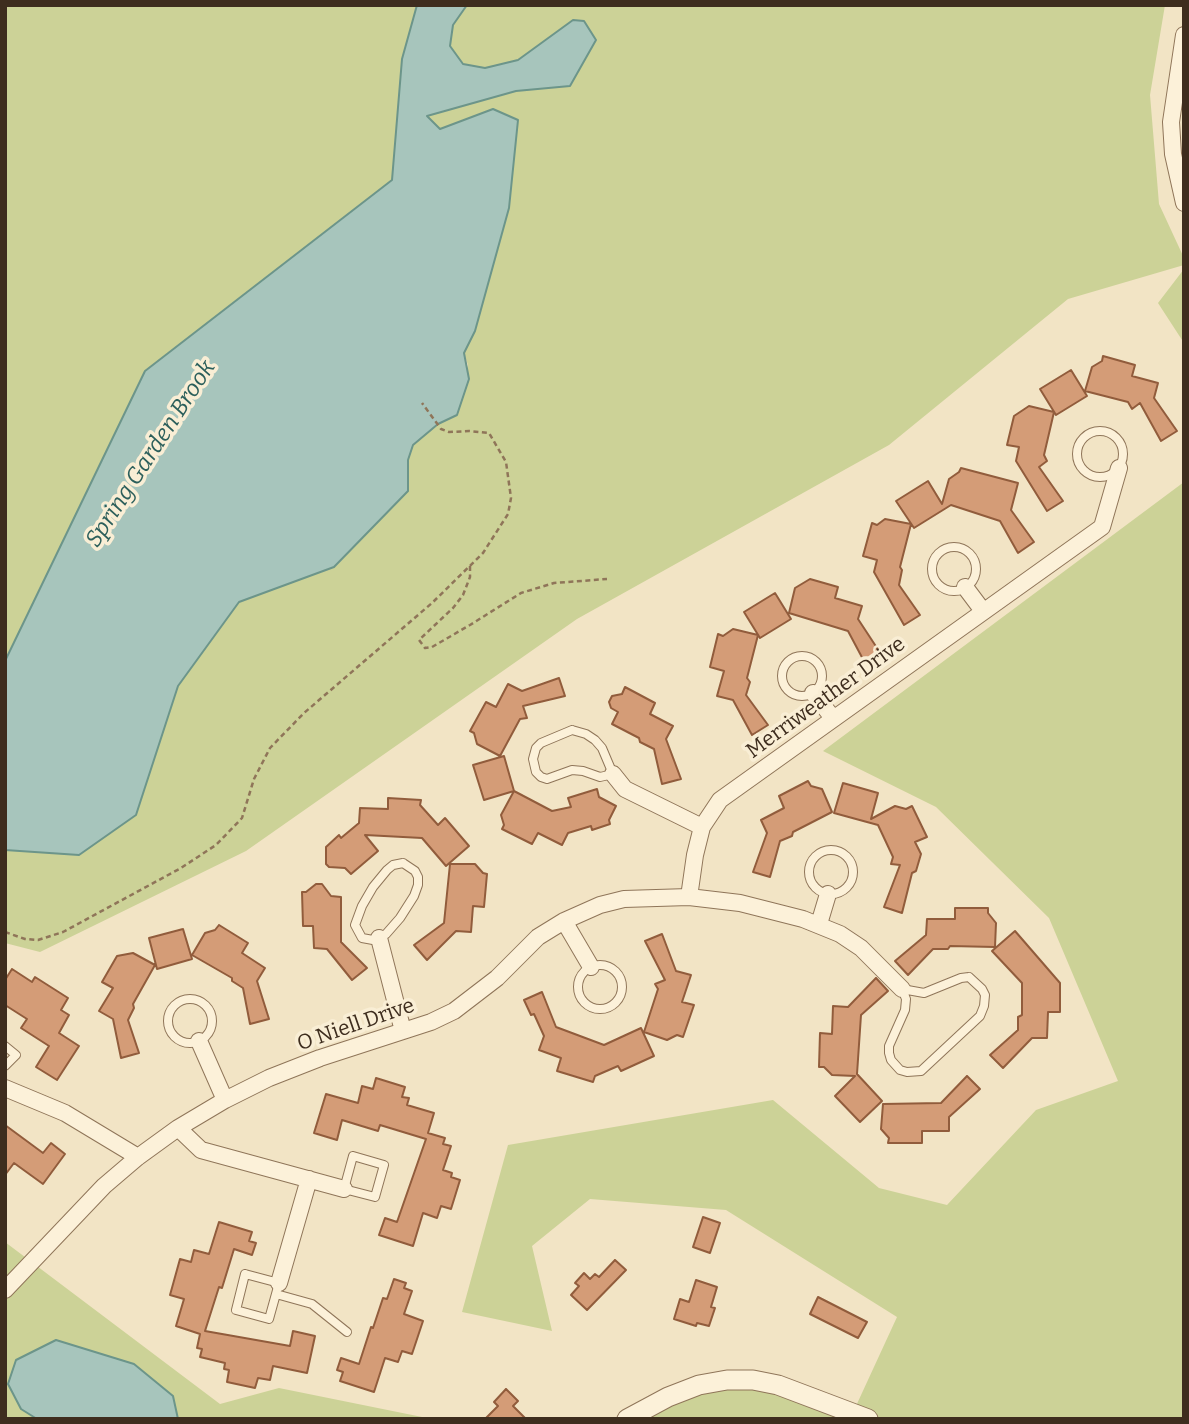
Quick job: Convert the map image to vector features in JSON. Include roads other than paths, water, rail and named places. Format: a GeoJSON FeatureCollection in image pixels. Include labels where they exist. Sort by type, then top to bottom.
{"type":"FeatureCollection","features":[{"type":"Feature","properties":{"kind":"street"},"geometry":{"type":"LineString","coordinates":[[1184,35],[1171,122],[1173,154],[1184,203]]}},
{"type":"Feature","properties":{"kind":"street","name":"Merriweather Drive"},"geometry":{"type":"LineString","coordinates":[[702,827],[720,800],[1102,527],[1119,468]]}},
{"type":"Feature","properties":{"kind":"street"},"geometry":{"type":"LineString","coordinates":[[965,587],[983,611]]}},
{"type":"Feature","properties":{"kind":"street"},"geometry":{"type":"LineString","coordinates":[[813,693],[833,718]]}},
{"type":"Feature","properties":{"kind":"street"},"geometry":{"type":"LineString","coordinates":[[612,774],[625,789],[702,827],[689,897]]}},
{"type":"Feature","properties":{"kind":"street"},"geometry":{"type":"LineString","coordinates":[[819,924],[828,894]]}},
{"type":"Feature","properties":{"kind":"street","name":"O Niell Drive"},"geometry":{"type":"LineString","coordinates":[[5,1290],[81,1209],[138,1157],[178,1128],[269,1078],[320,1058],[431,1022],[475,997],[498,978],[538,937],[564,921],[600,905],[624,899],[689,897],[740,903],[819,924],[861,948],[902,989]]}},
{"type":"Feature","properties":{"kind":"street"},"geometry":{"type":"LineString","coordinates":[[564,921],[591,967]]}},
{"type":"Feature","properties":{"kind":"street"},"geometry":{"type":"LineString","coordinates":[[379,938],[403,1031]]}},
{"type":"Feature","properties":{"kind":"street"},"geometry":{"type":"LineString","coordinates":[[199,1041],[225,1100]]}},
{"type":"Feature","properties":{"kind":"street"},"geometry":{"type":"LineString","coordinates":[[5,1088],[65,1113],[138,1157]]}},
{"type":"Feature","properties":{"kind":"street"},"geometry":{"type":"LineString","coordinates":[[178,1128],[201,1150],[344,1189]]}},
{"type":"Feature","properties":{"kind":"street"},"geometry":{"type":"LineString","coordinates":[[277,1289],[309,1179]]}},
{"type":"Feature","properties":{"kind":"street"},"geometry":{"type":"LineString","coordinates":[[627,1419],[668,1397],[699,1385],[727,1380],[753,1380],[778,1385],[868,1419]]}},
{"type":"Feature","properties":{"kind":"lane"},"geometry":{"type":"LineString","coordinates":[[1101,431],[1119,442],[1122,456],[1119,468],[1106,476],[1095,477],[1083,470],[1076,453],[1084,437],[1101,431]]}},
{"type":"Feature","properties":{"kind":"lane"},"geometry":{"type":"LineString","coordinates":[[953,546],[961,548],[974,560],[975,574],[965,587],[954,591],[937,584],[932,574],[932,563],[942,550],[953,546]]}},
{"type":"Feature","properties":{"kind":"lane"},"geometry":{"type":"LineString","coordinates":[[805,656],[817,663],[821,669],[822,680],[813,693],[797,695],[788,689],[783,673],[790,660],[805,656]]}},
{"type":"Feature","properties":{"kind":"lane"},"geometry":{"type":"LineString","coordinates":[[572,730],[579,731],[595,740],[602,748],[612,774],[600,776],[572,770],[547,779],[536,772],[533,754],[541,743],[572,730]]}},
{"type":"Feature","properties":{"kind":"lane"},"geometry":{"type":"LineString","coordinates":[[831,850],[850,860],[853,878],[842,892],[828,894],[815,887],[809,871],[815,858],[831,850]]}},
{"type":"Feature","properties":{"kind":"lane"},"geometry":{"type":"LineString","coordinates":[[403,863],[410,866],[418,877],[418,885],[400,918],[379,938],[368,940],[357,932],[355,925],[373,887],[393,865],[403,863]]}},
{"type":"Feature","properties":{"kind":"lane"},"geometry":{"type":"LineString","coordinates":[[604,966],[617,972],[622,989],[614,1005],[596,1009],[584,1002],[578,986],[584,973],[591,967],[604,966]]}},
{"type":"Feature","properties":{"kind":"lane"},"geometry":{"type":"LineString","coordinates":[[969,977],[985,995],[980,1016],[921,1071],[914,1073],[901,1070],[891,1060],[889,1053],[905,1010],[906,999],[902,989],[924,993],[969,977]]}},
{"type":"Feature","properties":{"kind":"lane"},"geometry":{"type":"LineString","coordinates":[[186,999],[204,1004],[211,1016],[211,1027],[199,1041],[183,1042],[171,1033],[168,1027],[171,1009],[186,999]]}},
{"type":"Feature","properties":{"kind":"lane"},"geometry":{"type":"LineString","coordinates":[[5,1046],[16,1055],[5,1066]]}},
{"type":"Feature","properties":{"kind":"lane"},"geometry":{"type":"LineString","coordinates":[[353,1156],[384,1165],[375,1197],[344,1189],[353,1156]]}},
{"type":"Feature","properties":{"kind":"lane"},"geometry":{"type":"LineString","coordinates":[[277,1289],[268,1319],[236,1310],[245,1274],[312,1304],[347,1332]]}},
{"type":"Feature","properties":{"kind":"water","name":"Spring Garden Brook"},"geometry":{"type":"Polygon","coordinates":[[[417,5],[467,5],[453,25],[450,46],[463,64],[485,68],[518,60],[573,20],[584,21],[596,40],[570,86],[516,91],[427,116],[440,129],[493,109],[518,120],[509,208],[475,331],[464,353],[469,379],[457,415],[438,424],[413,445],[408,460],[408,491],[334,567],[239,602],[178,686],[136,815],[79,855],[5,850],[5,661],[145,371],[392,180],[402,59],[417,5]]]}},
{"type":"Feature","properties":{"kind":"water"},"geometry":{"type":"Polygon","coordinates":[[[56,1340],[134,1364],[173,1396],[178,1419],[37,1419],[21,1409],[8,1384],[16,1360],[56,1340]]]}}]}
